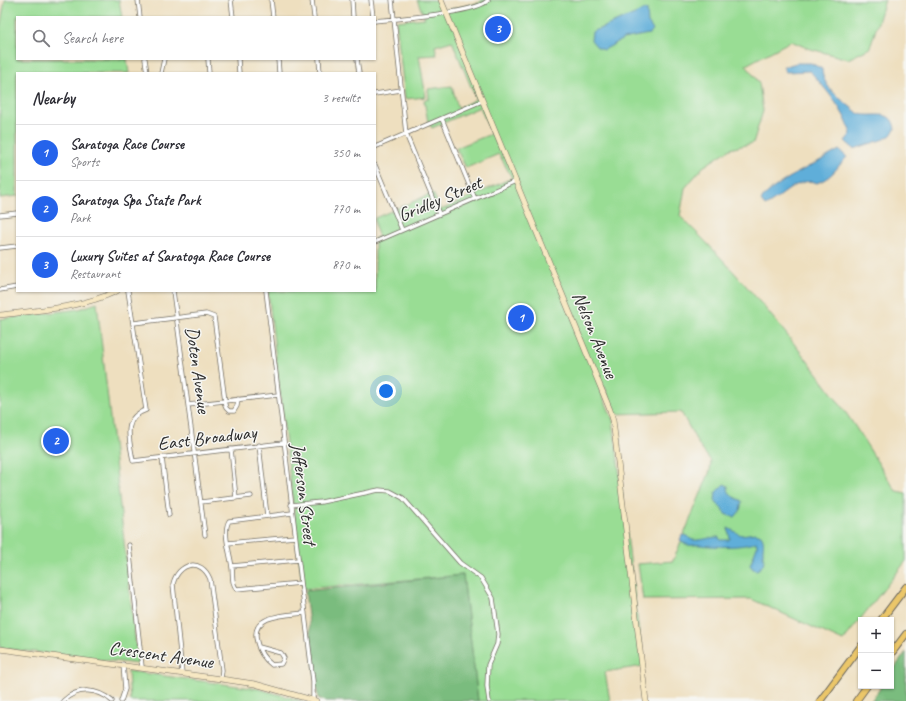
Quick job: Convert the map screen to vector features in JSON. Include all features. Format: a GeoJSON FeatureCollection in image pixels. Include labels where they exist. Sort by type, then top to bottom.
{"type":"FeatureCollection","features":[{"type":"Feature","properties":{"kind":"highway"},"geometry":{"type":"LineString","coordinates":[[883,617],[906,587]]}},
{"type":"Feature","properties":{"kind":"highway"},"geometry":{"type":"LineString","coordinates":[[892,653],[906,634]]}},
{"type":"Feature","properties":{"kind":"highway"},"geometry":{"type":"LineString","coordinates":[[820,701],[858,650]]}},
{"type":"Feature","properties":{"kind":"highway"},"geometry":{"type":"LineString","coordinates":[[856,701],[865,689]]}},
{"type":"Feature","properties":{"kind":"street"},"geometry":{"type":"LineString","coordinates":[[138,0],[140,16]]}},
{"type":"Feature","properties":{"kind":"street"},"geometry":{"type":"LineString","coordinates":[[230,0],[233,16]]}},
{"type":"Feature","properties":{"kind":"street"},"geometry":{"type":"LineString","coordinates":[[271,0],[273,16]]}},
{"type":"Feature","properties":{"kind":"street"},"geometry":{"type":"LineString","coordinates":[[312,0],[314,16]]}},
{"type":"Feature","properties":{"kind":"street"},"geometry":{"type":"LineString","coordinates":[[352,0],[353,16]]}},
{"type":"Feature","properties":{"kind":"street"},"geometry":{"type":"LineString","coordinates":[[371,0],[373,16]]}},
{"type":"Feature","properties":{"kind":"street"},"geometry":{"type":"LineString","coordinates":[[392,0],[406,134],[438,214]]}},
{"type":"Feature","properties":{"kind":"street","name":"Nelson Avenue"},"geometry":{"type":"LineString","coordinates":[[441,0],[613,420],[646,701]]}},
{"type":"Feature","properties":{"kind":"street"},"geometry":{"type":"LineString","coordinates":[[376,21],[446,13],[482,5],[488,0]]}},
{"type":"Feature","properties":{"kind":"street"},"geometry":{"type":"LineString","coordinates":[[145,60],[147,72]]}},
{"type":"Feature","properties":{"kind":"street"},"geometry":{"type":"LineString","coordinates":[[161,72],[164,60]]}},
{"type":"Feature","properties":{"kind":"street"},"geometry":{"type":"LineString","coordinates":[[208,60],[209,72]]}},
{"type":"Feature","properties":{"kind":"street"},"geometry":{"type":"LineString","coordinates":[[238,60],[239,72]]}},
{"type":"Feature","properties":{"kind":"street"},"geometry":{"type":"LineString","coordinates":[[278,60],[279,72]]}},
{"type":"Feature","properties":{"kind":"street"},"geometry":{"type":"LineString","coordinates":[[319,60],[320,72]]}},
{"type":"Feature","properties":{"kind":"street"},"geometry":{"type":"LineString","coordinates":[[357,60],[359,72]]}},
{"type":"Feature","properties":{"kind":"street"},"geometry":{"type":"LineString","coordinates":[[376,94],[401,90]]}},
{"type":"Feature","properties":{"kind":"street"},"geometry":{"type":"LineString","coordinates":[[376,147],[482,101]]}},
{"type":"Feature","properties":{"kind":"street"},"geometry":{"type":"LineString","coordinates":[[442,119],[474,199]]}},
{"type":"Feature","properties":{"kind":"street"},"geometry":{"type":"LineString","coordinates":[[376,167],[402,230]]}},
{"type":"Feature","properties":{"kind":"street","name":"Gridley Street"},"geometry":{"type":"LineString","coordinates":[[376,242],[516,181]]}},
{"type":"Feature","properties":{"kind":"street"},"geometry":{"type":"LineString","coordinates":[[0,215],[16,213]]}},
{"type":"Feature","properties":{"kind":"street"},"geometry":{"type":"LineString","coordinates":[[0,248],[16,246]]}},
{"type":"Feature","properties":{"kind":"street"},"geometry":{"type":"LineString","coordinates":[[0,290],[16,288]]}},
{"type":"Feature","properties":{"kind":"street"},"geometry":{"type":"LineString","coordinates":[[0,311],[0,314],[84,303],[103,298],[115,292]]}},
{"type":"Feature","properties":{"kind":"street"},"geometry":{"type":"LineString","coordinates":[[128,292],[134,323],[176,317],[214,316],[226,408],[229,411],[234,410],[237,406],[238,399]]}},
{"type":"Feature","properties":{"kind":"street","name":"Doten Avenue"},"geometry":{"type":"LineString","coordinates":[[173,292],[205,535]]}},
{"type":"Feature","properties":{"kind":"street","name":"Jefferson Street"},"geometry":{"type":"LineString","coordinates":[[266,292],[283,443],[314,687],[314,700]]}},
{"type":"Feature","properties":{"kind":"street","name":"East Broadway"},"geometry":{"type":"LineString","coordinates":[[134,323],[146,410],[138,412],[129,423],[133,461],[283,443]]}},
{"type":"Feature","properties":{"kind":"street"},"geometry":{"type":"LineString","coordinates":[[188,405],[278,395]]}},
{"type":"Feature","properties":{"kind":"street"},"geometry":{"type":"LineString","coordinates":[[259,445],[267,516]]}},
{"type":"Feature","properties":{"kind":"street"},"geometry":{"type":"LineString","coordinates":[[231,449],[236,498]]}},
{"type":"Feature","properties":{"kind":"street"},"geometry":{"type":"LineString","coordinates":[[162,458],[169,515]]}},
{"type":"Feature","properties":{"kind":"street"},"geometry":{"type":"LineString","coordinates":[[291,505],[320,502],[379,490],[390,491],[403,498],[460,563],[482,578],[492,598],[498,634],[497,644],[488,665],[487,686],[489,701]]}},
{"type":"Feature","properties":{"kind":"street"},"geometry":{"type":"LineString","coordinates":[[201,502],[252,496]]}},
{"type":"Feature","properties":{"kind":"street"},"geometry":{"type":"LineString","coordinates":[[292,513],[236,519],[230,521],[227,524],[228,543],[234,586],[237,589],[301,583]]}},
{"type":"Feature","properties":{"kind":"street"},"geometry":{"type":"LineString","coordinates":[[228,543],[295,537]]}},
{"type":"Feature","properties":{"kind":"street"},"geometry":{"type":"LineString","coordinates":[[129,545],[142,667]]}},
{"type":"Feature","properties":{"kind":"street"},"geometry":{"type":"LineString","coordinates":[[232,566],[298,560]]}},
{"type":"Feature","properties":{"kind":"street"},"geometry":{"type":"LineString","coordinates":[[182,673],[173,584],[177,572],[186,566],[193,565],[204,569],[210,579],[222,670],[221,679]]}},
{"type":"Feature","properties":{"kind":"street"},"geometry":{"type":"LineString","coordinates":[[259,647],[279,651],[283,655],[283,661],[278,665],[272,665],[266,660],[259,647],[256,634],[262,622],[273,617],[305,613]]}},
{"type":"Feature","properties":{"kind":"street","name":"Crescent Avenue"},"geometry":{"type":"LineString","coordinates":[[0,649],[123,664],[255,684],[314,700]]}},
{"type":"Feature","properties":{"kind":"street"},"geometry":{"type":"LineString","coordinates":[[121,701],[125,689],[123,664]]}},
{"type":"Feature","properties":{"kind":"street"},"geometry":{"type":"LineString","coordinates":[[63,701],[74,693],[87,690],[100,693],[112,701]]}},
{"type":"Feature","properties":{"kind":"green space"},"geometry":{"type":"Polygon","coordinates":[[[5,0],[119,0],[122,16],[16,16],[16,60],[127,60],[129,72],[16,72],[16,196],[0,198],[0,29],[5,0]]]}},
{"type":"Feature","properties":{"kind":"green space"},"geometry":{"type":"Polygon","coordinates":[[[417,0],[437,0],[442,11],[479,3],[482,0],[885,0],[870,48],[848,59],[807,48],[791,41],[746,65],[759,83],[763,111],[753,143],[730,149],[703,167],[685,188],[680,216],[745,284],[805,357],[842,407],[896,491],[906,493],[906,561],[862,617],[858,617],[858,622],[843,641],[751,599],[643,600],[638,564],[673,561],[710,471],[711,461],[700,447],[681,412],[615,414],[605,387],[600,389],[613,420],[643,666],[605,672],[610,701],[478,701],[463,575],[303,589],[268,292],[376,292],[376,238],[379,237],[376,230],[376,218],[433,193],[441,210],[512,178],[499,154],[466,168],[456,148],[491,134],[480,107],[432,128],[428,122],[424,100],[429,99],[428,89],[452,86],[458,108],[476,99],[452,41],[435,46],[437,55],[419,56],[426,97],[405,99],[396,21],[425,18],[417,0]]]}},
{"type":"Feature","properties":{"kind":"green space"},"geometry":{"type":"Polygon","coordinates":[[[97,303],[138,664],[0,648],[0,319],[79,309],[97,303]]]}},
{"type":"Feature","properties":{"kind":"green space"},"geometry":{"type":"Polygon","coordinates":[[[463,575],[478,701],[326,701],[318,698],[305,591],[463,575]]]}},
{"type":"Feature","properties":{"kind":"green space"},"geometry":{"type":"Polygon","coordinates":[[[906,652],[906,701],[871,701],[880,689],[894,689],[894,669],[906,652]]]}},
{"type":"Feature","properties":{"kind":"green space"},"geometry":{"type":"Polygon","coordinates":[[[128,671],[259,689],[303,701],[130,701],[128,671]]]}},
{"type":"Feature","properties":{"kind":"water"},"geometry":{"type":"Polygon","coordinates":[[[647,10],[648,23],[653,30],[649,34],[623,39],[604,50],[597,47],[591,40],[592,32],[647,10]]]}},
{"type":"Feature","properties":{"kind":"water"},"geometry":{"type":"Polygon","coordinates":[[[796,63],[811,63],[822,69],[823,76],[830,89],[859,114],[882,115],[890,118],[895,129],[891,135],[884,139],[854,149],[845,141],[851,134],[840,109],[810,71],[786,72],[783,67],[796,63]]]}},
{"type":"Feature","properties":{"kind":"water"},"geometry":{"type":"Polygon","coordinates":[[[839,150],[847,157],[827,178],[817,183],[810,181],[803,182],[765,206],[761,201],[773,188],[839,150]]]}},
{"type":"Feature","properties":{"kind":"water"},"geometry":{"type":"Polygon","coordinates":[[[724,484],[728,486],[729,492],[732,496],[742,501],[740,511],[735,517],[727,515],[715,501],[716,492],[724,484]]]}},
{"type":"Feature","properties":{"kind":"water"},"geometry":{"type":"Polygon","coordinates":[[[728,528],[741,535],[756,533],[761,535],[763,541],[764,561],[757,570],[753,569],[750,565],[757,546],[756,542],[744,545],[720,547],[690,545],[680,540],[682,535],[688,536],[692,540],[719,537],[720,540],[728,540],[730,539],[728,528]]]}},
{"type":"Feature","properties":{"kind":"place","name":"Luxury Suites at Saratoga Race Course"},"geometry":{"type":"Point","coordinates":[498,29]}},
{"type":"Feature","properties":{"kind":"place","name":"Saratoga Race Course"},"geometry":{"type":"Point","coordinates":[521,318]}},
{"type":"Feature","properties":{"kind":"place","name":"Saratoga Spa State Park"},"geometry":{"type":"Point","coordinates":[56,441]}}]}
